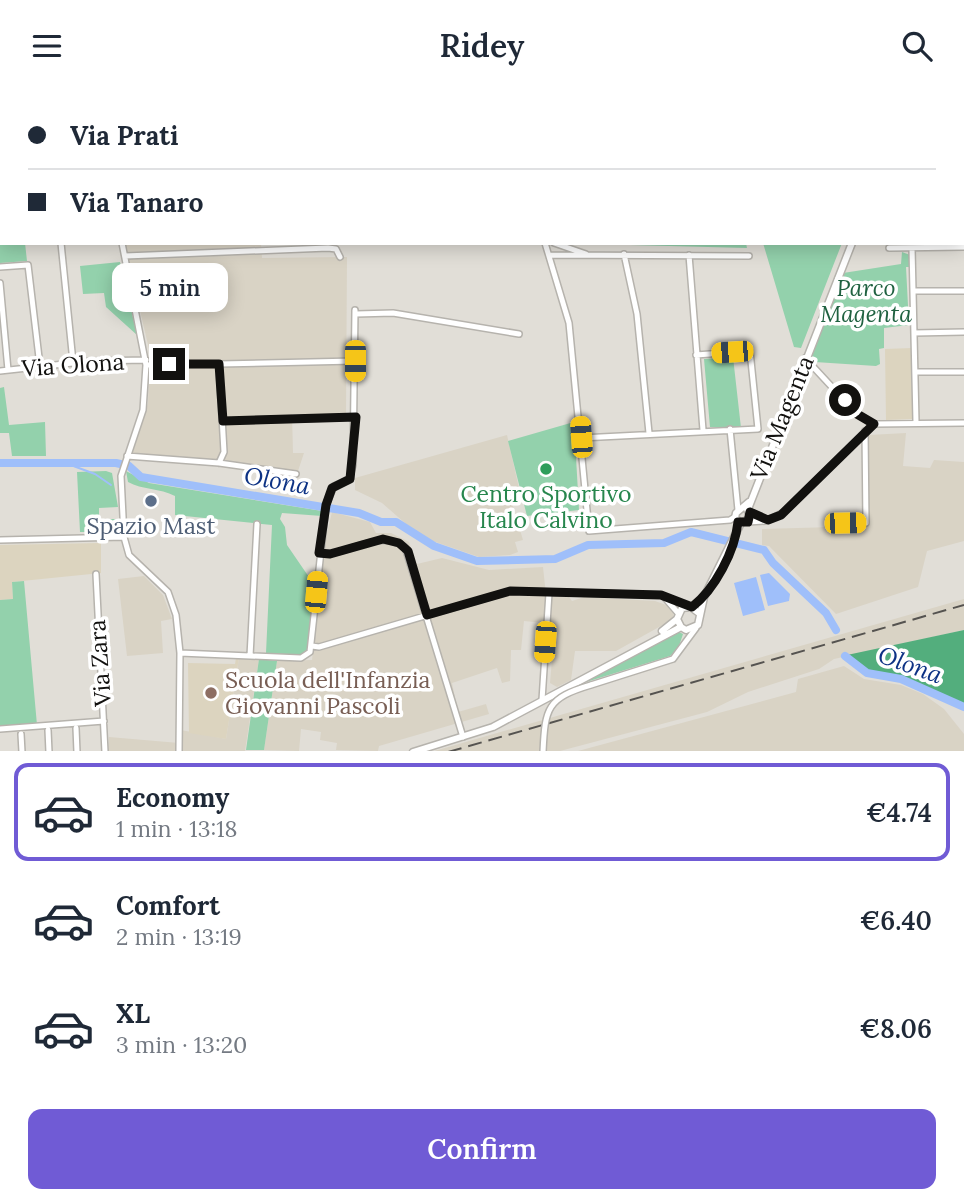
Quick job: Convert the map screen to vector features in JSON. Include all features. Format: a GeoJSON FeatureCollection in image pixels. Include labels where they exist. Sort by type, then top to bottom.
{"type":"FeatureCollection","features":[{"type":"Feature","properties":{"kind":"street"},"geometry":{"type":"LineString","coordinates":[[61,245],[73,362]]}},
{"type":"Feature","properties":{"kind":"street"},"geometry":{"type":"LineString","coordinates":[[122,245],[146,363],[144,402],[123,469],[124,537],[129,555],[161,584],[173,602],[180,653],[179,751]]}},
{"type":"Feature","properties":{"kind":"street"},"geometry":{"type":"LineString","coordinates":[[546,245],[569,323],[590,532],[768,520],[784,512],[874,424],[964,423]]}},
{"type":"Feature","properties":{"kind":"street"},"geometry":{"type":"LineString","coordinates":[[560,245],[586,254]]}},
{"type":"Feature","properties":{"kind":"street","name":"Via Magenta"},"geometry":{"type":"LineString","coordinates":[[745,508],[849,245]]}},
{"type":"Feature","properties":{"kind":"street"},"geometry":{"type":"LineString","coordinates":[[889,248],[964,247]]}},
{"type":"Feature","properties":{"kind":"street"},"geometry":{"type":"LineString","coordinates":[[125,256],[331,248],[338,251],[340,257]]}},
{"type":"Feature","properties":{"kind":"street"},"geometry":{"type":"LineString","coordinates":[[912,248],[916,422]]}},
{"type":"Feature","properties":{"kind":"street"},"geometry":{"type":"LineString","coordinates":[[624,254],[637,314],[649,433]]}},
{"type":"Feature","properties":{"kind":"street"},"geometry":{"type":"LineString","coordinates":[[550,255],[749,256]]}},
{"type":"Feature","properties":{"kind":"street"},"geometry":{"type":"LineString","coordinates":[[688,255],[703,430]]}},
{"type":"Feature","properties":{"kind":"street"},"geometry":{"type":"LineString","coordinates":[[0,267],[28,265],[40,366]]}},
{"type":"Feature","properties":{"kind":"street"},"geometry":{"type":"LineString","coordinates":[[0,283],[8,370]]}},
{"type":"Feature","properties":{"kind":"street"},"geometry":{"type":"LineString","coordinates":[[913,291],[964,291]]}},
{"type":"Feature","properties":{"kind":"street"},"geometry":{"type":"LineString","coordinates":[[180,653],[302,658],[308,654],[312,646],[319,553],[326,505],[334,486],[350,479],[356,417],[356,312],[393,313],[519,334]]}},
{"type":"Feature","properties":{"kind":"street"},"geometry":{"type":"LineString","coordinates":[[914,333],[964,332]]}},
{"type":"Feature","properties":{"kind":"street"},"geometry":{"type":"LineString","coordinates":[[581,437],[758,429],[750,351],[696,355]]}},
{"type":"Feature","properties":{"kind":"street"},"geometry":{"type":"LineString","coordinates":[[805,358],[857,414],[874,424]]}},
{"type":"Feature","properties":{"kind":"street","name":"Via Olona"},"geometry":{"type":"LineString","coordinates":[[0,371],[73,362],[219,364],[355,361]]}},
{"type":"Feature","properties":{"kind":"street"},"geometry":{"type":"LineString","coordinates":[[219,364],[223,421],[223,456],[219,463]]}},
{"type":"Feature","properties":{"kind":"street"},"geometry":{"type":"LineString","coordinates":[[915,372],[964,372]]}},
{"type":"Feature","properties":{"kind":"street"},"geometry":{"type":"LineString","coordinates":[[223,421],[356,417]]}},
{"type":"Feature","properties":{"kind":"street"},"geometry":{"type":"LineString","coordinates":[[542,751],[546,715],[550,706],[565,693],[673,659],[696,628],[705,597],[732,543],[745,508],[730,429]]}},
{"type":"Feature","properties":{"kind":"street"},"geometry":{"type":"LineString","coordinates":[[845,523],[866,523],[866,430]]}},
{"type":"Feature","properties":{"kind":"street"},"geometry":{"type":"LineString","coordinates":[[127,458],[219,463],[296,474]]}},
{"type":"Feature","properties":{"kind":"street"},"geometry":{"type":"LineString","coordinates":[[741,521],[745,508]]}},
{"type":"Feature","properties":{"kind":"street"},"geometry":{"type":"LineString","coordinates":[[745,508],[768,520]]}},
{"type":"Feature","properties":{"kind":"street"},"geometry":{"type":"LineString","coordinates":[[250,656],[257,524]]}},
{"type":"Feature","properties":{"kind":"street"},"geometry":{"type":"LineString","coordinates":[[0,540],[124,537]]}},
{"type":"Feature","properties":{"kind":"street"},"geometry":{"type":"LineString","coordinates":[[319,553],[330,554],[383,539],[399,543],[408,551],[463,737]]}},
{"type":"Feature","properties":{"kind":"street","name":"Via Zara"},"geometry":{"type":"LineString","coordinates":[[96,574],[105,751]]}},
{"type":"Feature","properties":{"kind":"street"},"geometry":{"type":"LineString","coordinates":[[312,646],[319,647],[507,591],[668,597],[699,613]]}},
{"type":"Feature","properties":{"kind":"street"},"geometry":{"type":"LineString","coordinates":[[542,700],[549,593]]}},
{"type":"Feature","properties":{"kind":"street"},"geometry":{"type":"LineString","coordinates":[[655,596],[670,602],[683,628],[685,645]]}},
{"type":"Feature","properties":{"kind":"street"},"geometry":{"type":"LineString","coordinates":[[650,641],[677,615],[705,597]]}},
{"type":"Feature","properties":{"kind":"street"},"geometry":{"type":"LineString","coordinates":[[413,751],[493,727],[650,641],[683,628],[696,628]]}},
{"type":"Feature","properties":{"kind":"street"},"geometry":{"type":"LineString","coordinates":[[0,729],[104,721]]}},
{"type":"Feature","properties":{"kind":"street"},"geometry":{"type":"LineString","coordinates":[[76,728],[77,751]]}},
{"type":"Feature","properties":{"kind":"street"},"geometry":{"type":"LineString","coordinates":[[48,730],[49,751]]}},
{"type":"Feature","properties":{"kind":"street"},"geometry":{"type":"LineString","coordinates":[[21,734],[22,751]]}},
{"type":"Feature","properties":{"kind":"shaded area"},"geometry":{"type":"Polygon","coordinates":[[[124,245],[261,245],[262,258],[347,257],[346,414],[292,414],[293,453],[304,453],[298,471],[132,455],[148,403],[150,353],[124,245]]]}},
{"type":"Feature","properties":{"kind":"shaded area"},"geometry":{"type":"Polygon","coordinates":[[[912,348],[913,419],[886,420],[885,349],[912,348]]]}},
{"type":"Feature","properties":{"kind":"shaded area"},"geometry":{"type":"Polygon","coordinates":[[[906,433],[903,466],[930,468],[934,460],[964,462],[964,541],[927,551],[918,587],[836,614],[769,546],[762,545],[762,529],[869,526],[869,435],[906,433]]]}},
{"type":"Feature","properties":{"kind":"shaded area"},"geometry":{"type":"Polygon","coordinates":[[[507,435],[521,497],[511,500],[523,540],[515,542],[518,552],[510,555],[479,557],[421,537],[382,503],[355,490],[355,478],[507,435]]]}},
{"type":"Feature","properties":{"kind":"shaded area"},"geometry":{"type":"Polygon","coordinates":[[[332,512],[370,522],[376,533],[391,533],[409,542],[417,564],[442,558],[489,570],[543,567],[546,595],[569,597],[572,601],[584,597],[655,601],[669,606],[674,615],[668,622],[616,651],[575,651],[571,680],[557,687],[550,683],[555,624],[524,621],[521,650],[511,650],[510,681],[502,683],[497,668],[452,683],[458,712],[486,704],[489,714],[379,746],[378,751],[336,750],[337,743],[320,740],[321,732],[301,729],[299,751],[264,750],[277,661],[312,660],[325,541],[332,512]]]}},
{"type":"Feature","properties":{"kind":"shaded area"},"geometry":{"type":"Polygon","coordinates":[[[101,543],[101,573],[12,582],[13,599],[0,600],[0,545],[101,543]]]}},
{"type":"Feature","properties":{"kind":"shaded area"},"geometry":{"type":"Polygon","coordinates":[[[144,576],[163,595],[172,619],[161,621],[163,653],[127,656],[118,579],[144,576]]]}},
{"type":"Feature","properties":{"kind":"shaded area"},"geometry":{"type":"Polygon","coordinates":[[[964,599],[964,630],[834,659],[819,669],[748,692],[707,712],[560,751],[434,751],[964,599]]]}},
{"type":"Feature","properties":{"kind":"shaded area","name":"Scuola dell'Infanzia Giovanni Pascoli"},"geometry":{"type":"Polygon","coordinates":[[[236,658],[239,658],[226,739],[189,733],[188,663],[235,664],[236,658]]]}},
{"type":"Feature","properties":{"kind":"shaded area"},"geometry":{"type":"Polygon","coordinates":[[[239,658],[259,659],[245,751],[181,751],[181,730],[226,739],[239,658]]]}},
{"type":"Feature","properties":{"kind":"shaded area"},"geometry":{"type":"Polygon","coordinates":[[[844,666],[864,679],[901,685],[923,694],[944,709],[964,734],[964,751],[578,751],[796,692],[798,679],[844,666]]]}},
{"type":"Feature","properties":{"kind":"shaded area"},"geometry":{"type":"Polygon","coordinates":[[[109,737],[179,743],[178,751],[108,751],[109,737]]]}},
{"type":"Feature","properties":{"kind":"green space"},"geometry":{"type":"Polygon","coordinates":[[[0,245],[25,245],[27,261],[0,263],[0,245]]]}},
{"type":"Feature","properties":{"kind":"green space"},"geometry":{"type":"Polygon","coordinates":[[[630,245],[746,245],[747,248],[630,245]]]}},
{"type":"Feature","properties":{"kind":"green space"},"geometry":{"type":"Polygon","coordinates":[[[764,245],[841,245],[801,348],[794,347],[764,245]]]}},
{"type":"Feature","properties":{"kind":"green space","name":"Parco Magenta"},"geometry":{"type":"Polygon","coordinates":[[[902,252],[910,255],[910,267],[906,267],[909,325],[884,328],[884,348],[879,349],[880,364],[876,366],[815,362],[809,355],[843,273],[901,264],[902,252]]]}},
{"type":"Feature","properties":{"kind":"green space"},"geometry":{"type":"Polygon","coordinates":[[[120,262],[137,335],[106,307],[104,293],[83,294],[80,266],[120,262]]]}},
{"type":"Feature","properties":{"kind":"green space"},"geometry":{"type":"Polygon","coordinates":[[[733,357],[741,428],[710,427],[704,359],[733,357]]]}},
{"type":"Feature","properties":{"kind":"green space"},"geometry":{"type":"Polygon","coordinates":[[[4,387],[9,425],[45,422],[46,456],[12,456],[9,433],[0,433],[0,388],[4,387]]]}},
{"type":"Feature","properties":{"kind":"green space","name":"Centro Sportivo Italo Calvino"},"geometry":{"type":"Polygon","coordinates":[[[574,422],[579,510],[527,516],[508,441],[574,422]]]}},
{"type":"Feature","properties":{"kind":"green space"},"geometry":{"type":"Polygon","coordinates":[[[126,471],[149,483],[322,511],[322,516],[282,513],[280,519],[285,527],[287,545],[313,583],[308,649],[300,655],[266,653],[272,525],[175,515],[175,496],[128,482],[126,471]]]}},
{"type":"Feature","properties":{"kind":"green space"},"geometry":{"type":"Polygon","coordinates":[[[77,472],[112,473],[118,507],[99,508],[99,519],[118,519],[118,532],[80,532],[77,472]]]}},
{"type":"Feature","properties":{"kind":"green space"},"geometry":{"type":"Polygon","coordinates":[[[24,581],[37,725],[0,727],[0,600],[13,599],[12,582],[24,581]]]}},
{"type":"Feature","properties":{"kind":"green space"},"geometry":{"type":"Polygon","coordinates":[[[964,630],[964,705],[902,677],[867,671],[847,655],[964,630]]]}},
{"type":"Feature","properties":{"kind":"green space"},"geometry":{"type":"Polygon","coordinates":[[[677,631],[683,634],[678,649],[670,656],[583,683],[677,631]]]}},
{"type":"Feature","properties":{"kind":"green space"},"geometry":{"type":"Polygon","coordinates":[[[259,659],[277,661],[264,750],[246,750],[259,659]]]}},
{"type":"Feature","properties":{"kind":"water"},"geometry":{"type":"Polygon","coordinates":[[[769,573],[790,594],[789,601],[768,606],[760,575],[769,573]]]}},
{"type":"Feature","properties":{"kind":"water"},"geometry":{"type":"Polygon","coordinates":[[[756,577],[765,610],[743,616],[734,583],[756,577]]]}},
{"type":"Feature","properties":{"kind":"waterway","name":"Olona"},"geometry":{"type":"LineString","coordinates":[[0,463],[116,463],[129,466],[141,477],[359,513],[381,522],[396,522],[434,546],[477,561],[555,559],[588,545],[664,543],[691,532],[764,550],[773,563],[826,613],[836,630]]}},
{"type":"Feature","properties":{"kind":"waterway"},"geometry":{"type":"LineString","coordinates":[[68,464],[95,474],[111,485]]}},
{"type":"Feature","properties":{"kind":"waterway","name":"Olona"},"geometry":{"type":"LineString","coordinates":[[845,656],[867,673],[901,679],[964,707]]}},
{"type":"Feature","properties":{"kind":"railway"},"geometry":{"type":"LineString","coordinates":[[452,751],[964,605]]}},
{"type":"Feature","properties":{"kind":"place","name":"Centro Sportivo Italo Calvino"},"geometry":{"type":"Point","coordinates":[546,469]}},
{"type":"Feature","properties":{"kind":"place","name":"Spazio Mast"},"geometry":{"type":"Point","coordinates":[151,501]}},
{"type":"Feature","properties":{"kind":"place","name":"Scuola dell'Infanzia Giovanni Pascoli"},"geometry":{"type":"Point","coordinates":[211,693]}},
{"type":"Feature","properties":{"kind":"route"},"geometry":{"type":"LineString","coordinates":[[169,364],[219,364],[223,421],[356,417],[355,451],[350,479],[332,488],[326,505],[319,553],[330,554],[383,539],[392,539],[399,543],[408,551],[427,615],[510,591],[661,595],[692,607],[705,597],[716,579],[738,522],[748,522],[751,518],[750,512],[768,520],[781,515],[874,424],[863,419],[845,400]]}}]}
